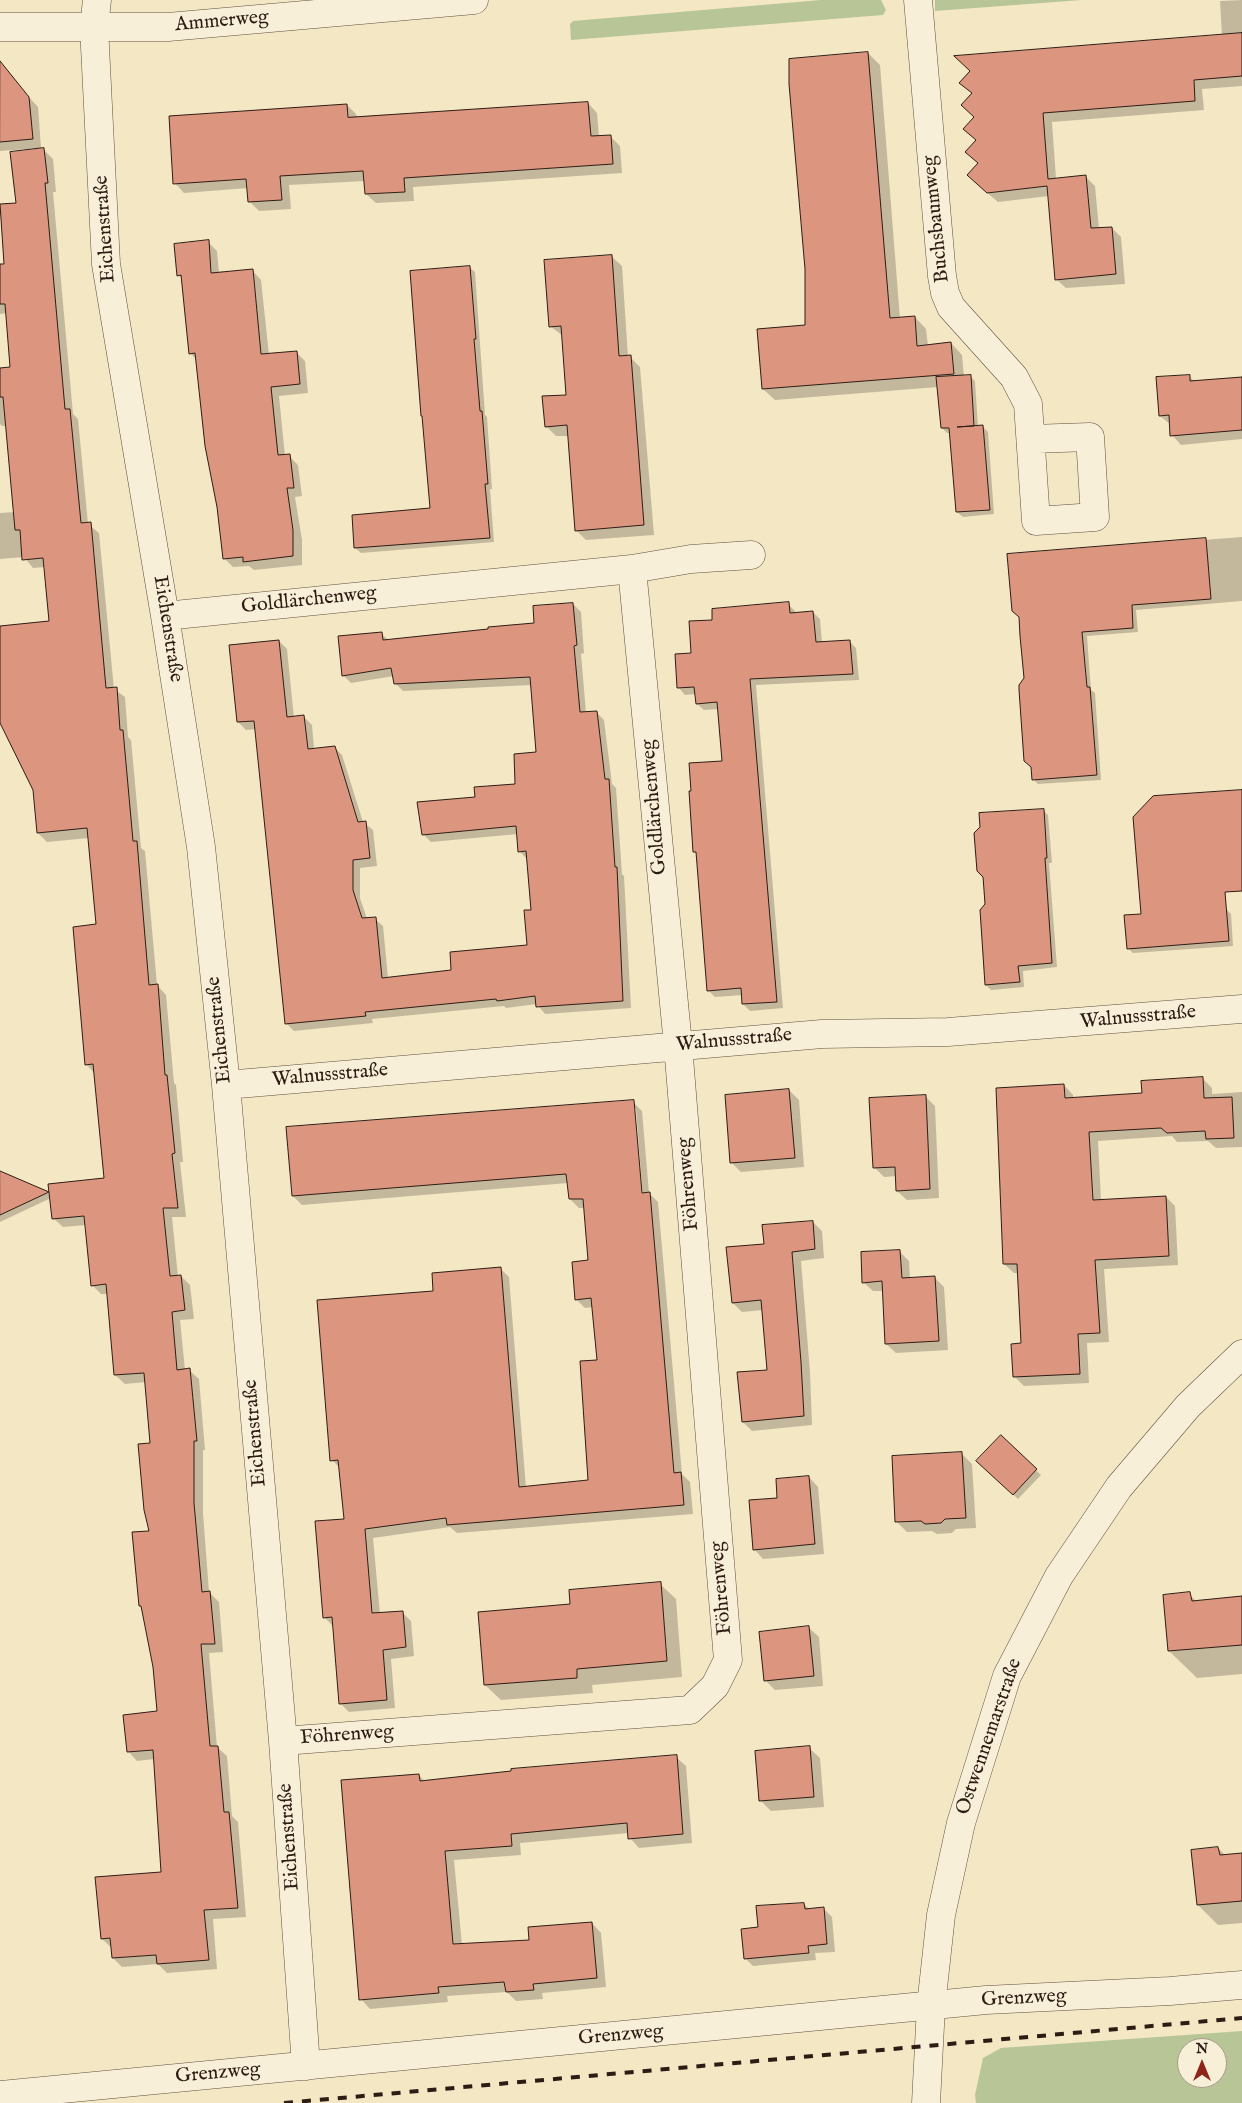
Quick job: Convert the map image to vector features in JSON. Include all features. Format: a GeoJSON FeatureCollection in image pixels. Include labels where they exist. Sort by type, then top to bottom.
{"type":"FeatureCollection","features":[{"type":"Feature","properties":{"kind":"street","name":"Eichenstraße"},"geometry":{"type":"LineString","coordinates":[[97,0],[94,26],[106,264],[165,616],[201,847],[226,1085],[283,1741],[306,2066]]}},
{"type":"Feature","properties":{"kind":"street","name":"Ammerweg"},"geometry":{"type":"LineString","coordinates":[[0,27],[168,26],[474,0]]}},
{"type":"Feature","properties":{"kind":"street","name":"Buchsbaumweg"},"geometry":{"type":"LineString","coordinates":[[918,0],[937,227],[945,293],[951,307],[1014,377],[1028,404],[1031,439]]}},
{"type":"Feature","properties":{"kind":"street","name":"Goldlärchenweg"},"geometry":{"type":"LineString","coordinates":[[165,616],[632,569],[691,559],[751,555]]}},
{"type":"Feature","properties":{"kind":"street","name":"Goldlärchenweg"},"geometry":{"type":"LineString","coordinates":[[632,569],[678,1046]]}},
{"type":"Feature","properties":{"kind":"street","name":"Walnussstraße"},"geometry":{"type":"LineString","coordinates":[[226,1085],[822,1034],[948,1032],[1242,1009]]}},
{"type":"Feature","properties":{"kind":"street","name":"Föhrenweg"},"geometry":{"type":"LineString","coordinates":[[283,1741],[690,1710],[715,1686],[728,1660],[678,1046]]}},
{"type":"Feature","properties":{"kind":"street","name":"Ostwennemarstraße"},"geometry":{"type":"LineString","coordinates":[[926,2103],[931,2006],[941,1916],[960,1823],[1007,1676],[1059,1576],[1119,1487],[1188,1406],[1242,1354]]}},
{"type":"Feature","properties":{"kind":"street","name":"Grenzweg"},"geometry":{"type":"LineString","coordinates":[[0,2095],[986,2000],[1170,1991],[1242,1985]]}},
{"type":"Feature","properties":{"kind":"green space"},"geometry":{"type":"Polygon","coordinates":[[[821,0],[881,0],[886,10],[883,15],[571,40],[570,24],[573,21],[821,0]]]}},
{"type":"Feature","properties":{"kind":"green space"},"geometry":{"type":"Polygon","coordinates":[[[935,0],[1082,0],[935,11],[935,0]]]}},
{"type":"Feature","properties":{"kind":"green space"},"geometry":{"type":"Polygon","coordinates":[[[1242,2031],[1242,2103],[976,2103],[975,2095],[983,2058],[1001,2048],[1242,2031]]]}},
{"type":"Feature","properties":{"kind":"building"},"geometry":{"type":"Polygon","coordinates":[[[1242,33],[1242,76],[1194,80],[1195,101],[1043,113],[1048,179],[1086,175],[1091,228],[1112,227],[1116,274],[1055,280],[1047,186],[987,193],[967,175],[978,163],[965,152],[976,140],[963,129],[974,117],[961,105],[972,93],[959,83],[970,71],[954,56],[1242,33]]]}},
{"type":"Feature","properties":{"kind":"building"},"geometry":{"type":"Polygon","coordinates":[[[868,52],[890,318],[915,316],[917,346],[951,342],[954,374],[762,389],[757,329],[805,325],[805,269],[789,84],[789,59],[868,52]]]}},
{"type":"Feature","properties":{"kind":"building"},"geometry":{"type":"Polygon","coordinates":[[[0,61],[29,97],[33,139],[0,142],[0,61]]]}},
{"type":"Feature","properties":{"kind":"building"},"geometry":{"type":"Polygon","coordinates":[[[588,102],[591,136],[611,135],[613,164],[404,178],[405,192],[365,194],[363,171],[280,176],[282,200],[248,202],[246,179],[173,184],[169,116],[347,104],[348,117],[588,102]]]}},
{"type":"Feature","properties":{"kind":"building"},"geometry":{"type":"Polygon","coordinates":[[[44,148],[48,183],[45,183],[65,409],[70,409],[81,523],[91,522],[106,688],[117,687],[120,730],[123,730],[133,841],[137,841],[149,985],[158,984],[165,1075],[167,1075],[175,1153],[172,1154],[178,1208],[163,1208],[170,1276],[181,1275],[185,1310],[172,1312],[177,1370],[190,1368],[197,1441],[194,1441],[194,1503],[202,1592],[210,1591],[215,1644],[201,1644],[210,1746],[218,1746],[224,1812],[229,1812],[238,1908],[204,1910],[209,1960],[157,1964],[156,1955],[112,1958],[110,1938],[101,1939],[95,1877],[161,1872],[153,1750],[127,1752],[123,1715],[157,1711],[153,1667],[141,1606],[139,1606],[132,1532],[149,1531],[144,1510],[138,1444],[150,1443],[144,1373],[114,1375],[106,1284],[91,1286],[84,1216],[52,1219],[48,1184],[104,1178],[93,1064],[85,1065],[73,927],[96,924],[87,828],[37,833],[33,790],[0,723],[0,626],[49,621],[43,558],[22,560],[20,530],[15,530],[3,397],[0,397],[0,368],[10,367],[5,304],[0,304],[0,264],[4,264],[0,204],[16,203],[10,152],[44,148]]]}},
{"type":"Feature","properties":{"kind":"building"},"geometry":{"type":"Polygon","coordinates":[[[209,240],[211,273],[253,269],[261,354],[297,351],[300,384],[271,387],[278,455],[290,454],[294,488],[287,488],[293,530],[293,556],[243,562],[243,557],[223,559],[217,507],[205,446],[195,353],[189,354],[181,275],[177,276],[174,244],[209,240]]]}},
{"type":"Feature","properties":{"kind":"building"},"geometry":{"type":"Polygon","coordinates":[[[612,255],[619,356],[631,355],[644,525],[575,531],[567,425],[545,427],[542,396],[566,395],[561,326],[549,327],[544,260],[612,255]]]}},
{"type":"Feature","properties":{"kind":"building"},"geometry":{"type":"Polygon","coordinates":[[[470,266],[476,339],[474,339],[488,484],[485,484],[490,538],[354,548],[352,515],[430,508],[410,271],[470,266]]]}},
{"type":"Feature","properties":{"kind":"building"},"geometry":{"type":"Polygon","coordinates":[[[971,375],[974,426],[983,425],[990,510],[956,512],[949,428],[941,428],[936,377],[971,375]]]}},
{"type":"Feature","properties":{"kind":"building"},"geometry":{"type":"Polygon","coordinates":[[[1190,375],[1190,381],[1242,377],[1242,430],[1170,436],[1169,415],[1159,416],[1156,377],[1190,375]]]}},
{"type":"Feature","properties":{"kind":"building"},"geometry":{"type":"Polygon","coordinates":[[[1206,538],[1211,599],[1132,605],[1133,628],[1082,632],[1087,687],[1090,687],[1097,775],[1032,780],[1031,767],[1024,761],[1019,685],[1024,678],[1019,617],[1012,611],[1007,554],[1206,538]]]}},
{"type":"Feature","properties":{"kind":"building"},"geometry":{"type":"Polygon","coordinates":[[[789,602],[790,613],[813,611],[816,642],[850,640],[853,674],[750,679],[777,1002],[742,1004],[741,988],[707,991],[696,852],[693,852],[689,763],[722,761],[717,702],[696,704],[694,687],[677,688],[675,654],[691,653],[689,621],[712,620],[712,609],[789,602]]]}},
{"type":"Feature","properties":{"kind":"building"},"geometry":{"type":"Polygon","coordinates":[[[573,603],[577,645],[574,646],[580,712],[597,711],[605,779],[609,779],[615,867],[617,867],[623,1001],[536,1007],[535,996],[365,1012],[366,1016],[285,1024],[254,721],[237,722],[229,645],[279,640],[287,717],[304,715],[308,749],[335,746],[358,822],[366,821],[370,858],[353,860],[353,890],[362,918],[376,917],[382,978],[451,970],[450,952],[527,945],[524,910],[531,910],[526,851],[518,852],[516,826],[422,835],[417,802],[475,797],[474,787],[515,784],[514,754],[536,752],[530,677],[394,684],[391,668],[342,676],[338,636],[382,632],[383,640],[534,623],[533,606],[573,603]]]}},
{"type":"Feature","properties":{"kind":"building"},"geometry":{"type":"Polygon","coordinates":[[[1242,790],[1242,891],[1225,892],[1229,941],[1127,949],[1124,915],[1141,914],[1133,817],[1153,796],[1242,790]]]}},
{"type":"Feature","properties":{"kind":"building"},"geometry":{"type":"Polygon","coordinates":[[[1044,809],[1047,858],[1045,858],[1052,963],[1018,966],[1020,982],[985,985],[980,910],[985,904],[984,890],[983,877],[977,871],[974,833],[980,827],[979,813],[1044,809]]]}},
{"type":"Feature","properties":{"kind":"building"},"geometry":{"type":"Polygon","coordinates":[[[1203,1077],[1204,1098],[1232,1097],[1234,1138],[1206,1139],[1205,1131],[1167,1133],[1161,1128],[1089,1132],[1093,1200],[1166,1196],[1169,1256],[1095,1260],[1100,1333],[1078,1334],[1080,1374],[1013,1377],[1011,1344],[1021,1343],[1017,1264],[1003,1264],[996,1088],[1064,1084],[1065,1098],[1142,1093],[1141,1081],[1203,1077]]]}},
{"type":"Feature","properties":{"kind":"building"},"geometry":{"type":"Polygon","coordinates":[[[789,1089],[795,1158],[730,1163],[725,1095],[789,1089]]]}},
{"type":"Feature","properties":{"kind":"building"},"geometry":{"type":"Polygon","coordinates":[[[926,1095],[930,1189],[896,1191],[895,1167],[873,1168],[869,1098],[926,1095]]]}},
{"type":"Feature","properties":{"kind":"building"},"geometry":{"type":"Polygon","coordinates":[[[634,1100],[642,1193],[650,1192],[674,1473],[681,1472],[684,1505],[447,1525],[446,1518],[365,1529],[372,1613],[403,1611],[406,1647],[383,1650],[387,1700],[339,1704],[332,1617],[323,1618],[315,1521],[344,1519],[338,1460],[330,1461],[317,1300],[433,1291],[432,1273],[501,1267],[519,1487],[588,1480],[580,1361],[597,1360],[591,1298],[575,1300],[572,1262],[588,1260],[583,1199],[569,1199],[566,1174],[292,1196],[286,1127],[634,1100]]]}},
{"type":"Feature","properties":{"kind":"building"},"geometry":{"type":"Polygon","coordinates":[[[0,1171],[49,1192],[0,1215],[0,1171]]]}},
{"type":"Feature","properties":{"kind":"building"},"geometry":{"type":"Polygon","coordinates":[[[813,1221],[815,1249],[792,1252],[804,1416],[742,1422],[737,1372],[767,1370],[761,1300],[732,1303],[726,1247],[764,1244],[762,1225],[813,1221]]]}},
{"type":"Feature","properties":{"kind":"building"},"geometry":{"type":"Polygon","coordinates":[[[900,1250],[902,1278],[935,1276],[939,1341],[885,1344],[882,1281],[862,1283],[861,1252],[900,1250]]]}},
{"type":"Feature","properties":{"kind":"building"},"geometry":{"type":"Polygon","coordinates":[[[1001,1435],[1037,1469],[1013,1495],[976,1461],[1001,1435]]]}},
{"type":"Feature","properties":{"kind":"building"},"geometry":{"type":"Polygon","coordinates":[[[962,1452],[966,1518],[945,1519],[941,1523],[925,1524],[921,1521],[895,1522],[892,1456],[962,1452]]]}},
{"type":"Feature","properties":{"kind":"building"},"geometry":{"type":"Polygon","coordinates":[[[809,1476],[815,1544],[753,1550],[749,1500],[777,1498],[776,1479],[809,1476]]]}},
{"type":"Feature","properties":{"kind":"building"},"geometry":{"type":"Polygon","coordinates":[[[661,1582],[667,1661],[577,1669],[577,1678],[484,1685],[478,1612],[570,1604],[569,1590],[661,1582]]]}},
{"type":"Feature","properties":{"kind":"building"},"geometry":{"type":"Polygon","coordinates":[[[1190,1592],[1192,1601],[1242,1596],[1242,1645],[1168,1651],[1163,1595],[1190,1592]]]}},
{"type":"Feature","properties":{"kind":"building"},"geometry":{"type":"Polygon","coordinates":[[[809,1626],[814,1676],[764,1681],[759,1632],[809,1626]]]}},
{"type":"Feature","properties":{"kind":"building"},"geometry":{"type":"Polygon","coordinates":[[[810,1746],[814,1797],[759,1801],[755,1751],[810,1746]]]}},
{"type":"Feature","properties":{"kind":"building"},"geometry":{"type":"Polygon","coordinates":[[[677,1755],[683,1834],[628,1839],[627,1823],[511,1834],[512,1846],[445,1851],[453,1944],[529,1940],[528,1927],[592,1922],[597,1978],[533,1984],[534,1990],[506,1992],[504,1982],[438,1987],[439,1993],[359,2000],[341,1780],[419,1774],[420,1781],[511,1771],[511,1769],[677,1755]]]}},
{"type":"Feature","properties":{"kind":"building"},"geometry":{"type":"Polygon","coordinates":[[[1218,1847],[1220,1855],[1242,1853],[1242,1901],[1197,1905],[1191,1850],[1218,1847]]]}},
{"type":"Feature","properties":{"kind":"building"},"geometry":{"type":"Polygon","coordinates":[[[804,1903],[805,1909],[824,1907],[827,1944],[808,1946],[809,1953],[744,1959],[741,1929],[758,1927],[756,1906],[804,1903]]]}},
{"type":"Feature","properties":{"kind":"railway"},"geometry":{"type":"LineString","coordinates":[[284,2103],[1242,2018]]}}]}
